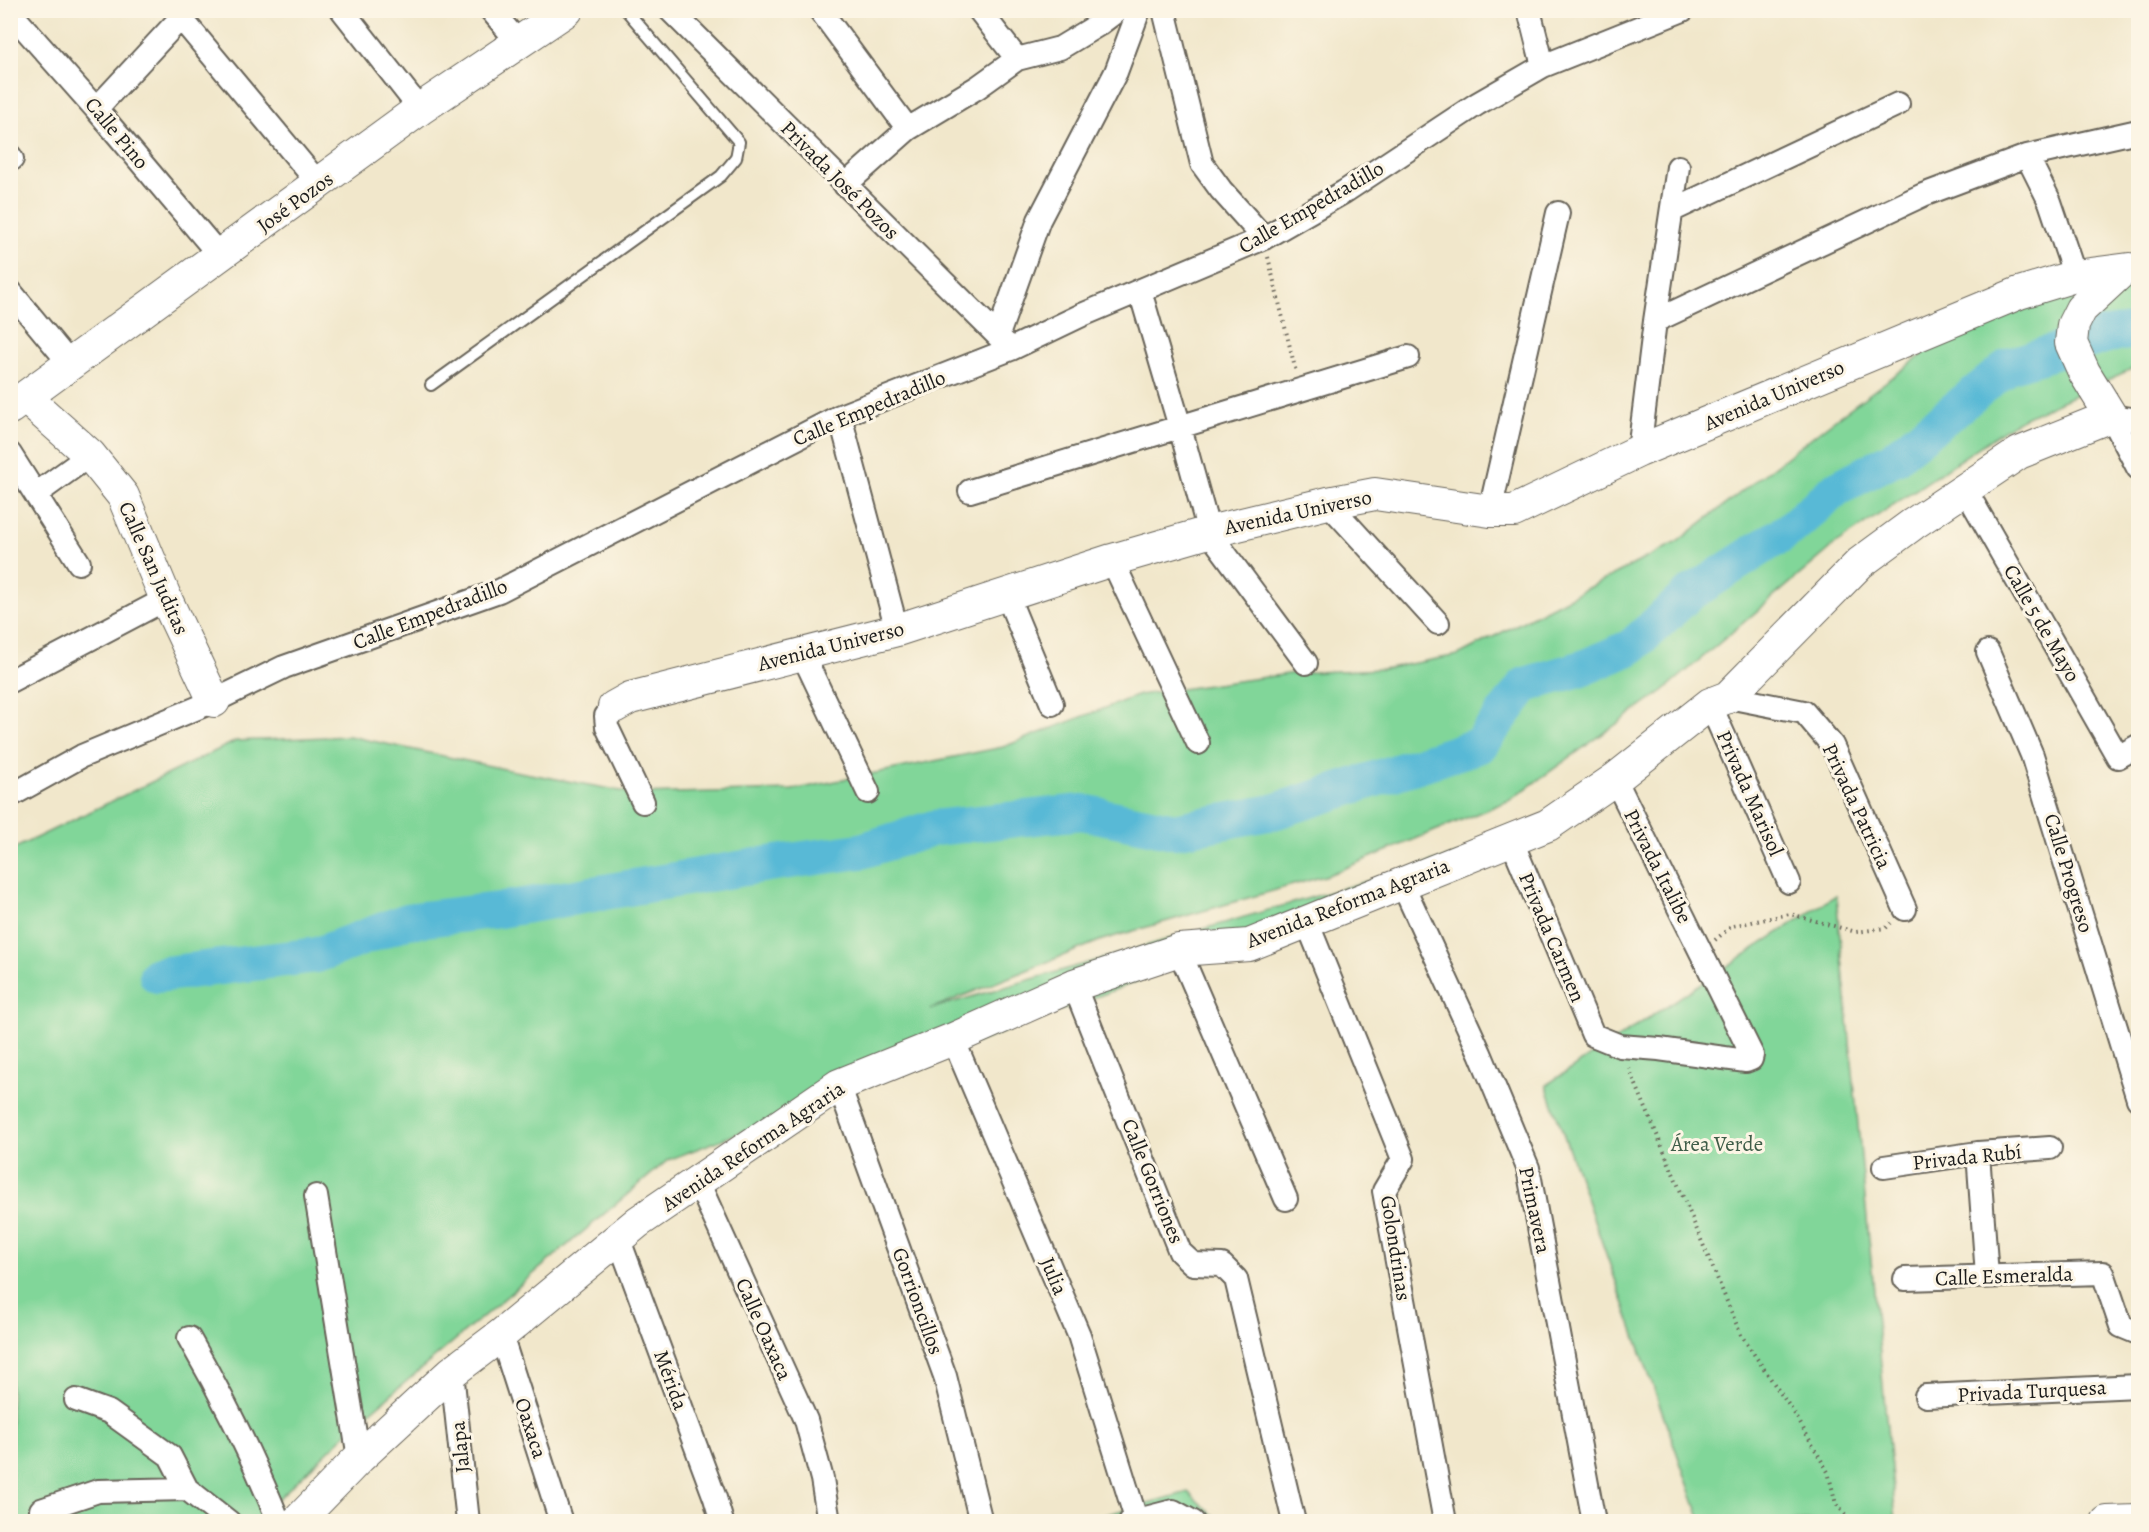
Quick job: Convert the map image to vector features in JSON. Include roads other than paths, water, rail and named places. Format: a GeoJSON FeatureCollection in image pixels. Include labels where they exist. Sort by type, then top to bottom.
{"type":"FeatureCollection","features":[{"type":"Feature","properties":{"kind":"street"},"geometry":{"type":"LineString","coordinates":[[342,10],[420,109]]}},
{"type":"Feature","properties":{"kind":"street"},"geometry":{"type":"LineString","coordinates":[[491,10],[518,42]]}},
{"type":"Feature","properties":{"kind":"street","name":"José Pozos"},"geometry":{"type":"LineString","coordinates":[[18,403],[420,109],[567,10]]}},
{"type":"Feature","properties":{"kind":"street","name":"Privada José Pozos"},"geometry":{"type":"LineString","coordinates":[[670,10],[1005,342]]}},
{"type":"Feature","properties":{"kind":"street"},"geometry":{"type":"LineString","coordinates":[[820,10],[908,129]]}},
{"type":"Feature","properties":{"kind":"street"},"geometry":{"type":"LineString","coordinates":[[979,10],[1017,59]]}},
{"type":"Feature","properties":{"kind":"street"},"geometry":{"type":"LineString","coordinates":[[845,185],[908,129],[978,87],[1017,59],[1060,48],[1118,10]]}},
{"type":"Feature","properties":{"kind":"street"},"geometry":{"type":"LineString","coordinates":[[1005,342],[1040,220],[1116,72],[1139,10]]}},
{"type":"Feature","properties":{"kind":"street"},"geometry":{"type":"LineString","coordinates":[[1164,10],[1202,164],[1221,190],[1264,238]]}},
{"type":"Feature","properties":{"kind":"street"},"geometry":{"type":"LineString","coordinates":[[1529,10],[1543,66]]}},
{"type":"Feature","properties":{"kind":"street","name":"Calle Empedradillo"},"geometry":{"type":"LineString","coordinates":[[10,796],[82,756],[214,701],[284,667],[499,591],[840,416],[1005,342],[1082,315],[1264,238],[1344,192],[1477,104],[1543,66],[1683,10]]}},
{"type":"Feature","properties":{"kind":"street","name":"Calle Pino"},"geometry":{"type":"LineString","coordinates":[[10,12],[96,109],[220,256]]}},
{"type":"Feature","properties":{"kind":"street"},"geometry":{"type":"LineString","coordinates":[[96,109],[184,14],[319,184]]}},
{"type":"Feature","properties":{"kind":"street"},"geometry":{"type":"LineString","coordinates":[[1672,210],[1898,104]]}},
{"type":"Feature","properties":{"kind":"street"},"geometry":{"type":"LineString","coordinates":[[1655,321],[1923,195],[2027,156],[2139,131]]}},
{"type":"Feature","properties":{"kind":"street"},"geometry":{"type":"LineString","coordinates":[[2027,156],[2050,202],[2075,276]]}},
{"type":"Feature","properties":{"kind":"street"},"geometry":{"type":"LineString","coordinates":[[1639,451],[1678,166]]}},
{"type":"Feature","properties":{"kind":"street"},"geometry":{"type":"LineString","coordinates":[[1490,511],[1558,213]]}},
{"type":"Feature","properties":{"kind":"street"},"geometry":{"type":"LineString","coordinates":[[2131,269],[2080,309],[2073,325],[2071,344],[2084,372],[2125,418],[2139,468]]}},
{"type":"Feature","properties":{"kind":"street","name":"Avenida Universo"},"geometry":{"type":"LineString","coordinates":[[614,707],[630,698],[897,630],[1112,560],[1209,532],[1328,503],[1375,494],[1490,511],[1514,511],[1639,451],[2019,293],[2075,276],[2131,269]]}},
{"type":"Feature","properties":{"kind":"street"},"geometry":{"type":"LineString","coordinates":[[10,291],[71,365]]}},
{"type":"Feature","properties":{"kind":"street"},"geometry":{"type":"LineString","coordinates":[[1140,291],[1209,532],[1306,663]]}},
{"type":"Feature","properties":{"kind":"street"},"geometry":{"type":"LineString","coordinates":[[970,491],[1408,357]]}},
{"type":"Feature","properties":{"kind":"street","name":"Calle San Juditas"},"geometry":{"type":"LineString","coordinates":[[18,403],[90,455],[123,496],[166,599],[214,701]]}},
{"type":"Feature","properties":{"kind":"street"},"geometry":{"type":"LineString","coordinates":[[840,416],[897,630]]}},
{"type":"Feature","properties":{"kind":"street","name":"Avenida Reforma Agraria"},"geometry":{"type":"LineString","coordinates":[[297,1521],[358,1458],[452,1372],[619,1240],[638,1222],[839,1085],[953,1039],[1074,985],[1179,950],[1249,945],[1548,825],[1615,779],[1719,700],[1860,563],[2019,453],[2125,418]]}},
{"type":"Feature","properties":{"kind":"street"},"geometry":{"type":"LineString","coordinates":[[10,454],[79,563]]}},
{"type":"Feature","properties":{"kind":"street"},"geometry":{"type":"LineString","coordinates":[[36,494],[90,455]]}},
{"type":"Feature","properties":{"kind":"street","name":"Calle 5 de Mayo"},"geometry":{"type":"LineString","coordinates":[[1965,489],[2118,757],[2139,746]]}},
{"type":"Feature","properties":{"kind":"street"},"geometry":{"type":"LineString","coordinates":[[1328,503],[1438,623]]}},
{"type":"Feature","properties":{"kind":"street"},"geometry":{"type":"LineString","coordinates":[[1112,560],[1198,743]]}},
{"type":"Feature","properties":{"kind":"street"},"geometry":{"type":"LineString","coordinates":[[1007,595],[1052,704]]}},
{"type":"Feature","properties":{"kind":"street"},"geometry":{"type":"LineString","coordinates":[[10,681],[166,599]]}},
{"type":"Feature","properties":{"kind":"street","name":"Calle Progreso"},"geometry":{"type":"LineString","coordinates":[[1988,652],[2032,755],[2139,1099]]}},
{"type":"Feature","properties":{"kind":"street"},"geometry":{"type":"LineString","coordinates":[[802,653],[868,792]]}},
{"type":"Feature","properties":{"kind":"street","name":"Privada Marisol"},"geometry":{"type":"LineString","coordinates":[[1719,700],[1790,882]]}},
{"type":"Feature","properties":{"kind":"street","name":"Privada Patricia"},"geometry":{"type":"LineString","coordinates":[[1719,700],[1804,712],[1832,745],[1905,909]]}},
{"type":"Feature","properties":{"kind":"street"},"geometry":{"type":"LineString","coordinates":[[614,707],[606,716],[607,728],[644,802]]}},
{"type":"Feature","properties":{"kind":"street","name":"Privada Italibe"},"geometry":{"type":"LineString","coordinates":[[1615,779],[1752,1054],[1751,1059],[1746,1061],[1620,1046]]}},
{"type":"Feature","properties":{"kind":"street","name":"Privada Carmen"},"geometry":{"type":"LineString","coordinates":[[1511,839],[1593,1035],[1620,1046]]}},
{"type":"Feature","properties":{"kind":"street","name":"Primavera"},"geometry":{"type":"LineString","coordinates":[[1402,884],[1480,1053],[1528,1168],[1594,1521]]}},
{"type":"Feature","properties":{"kind":"street","name":"Golondrinas"},"geometry":{"type":"LineString","coordinates":[[1307,922],[1403,1159],[1384,1191],[1445,1521]]}},
{"type":"Feature","properties":{"kind":"street"},"geometry":{"type":"LineString","coordinates":[[1179,950],[1286,1199]]}},
{"type":"Feature","properties":{"kind":"street","name":"Calle Gorriones"},"geometry":{"type":"LineString","coordinates":[[1074,985],[1180,1252],[1193,1264],[1222,1265],[1236,1279],[1289,1520]]}},
{"type":"Feature","properties":{"kind":"street","name":"Julia"},"geometry":{"type":"LineString","coordinates":[[953,1039],[1079,1335],[1135,1521]]}},
{"type":"Feature","properties":{"kind":"street","name":"Gorrioncillos"},"geometry":{"type":"LineString","coordinates":[[839,1085],[945,1376],[981,1521]]}},
{"type":"Feature","properties":{"kind":"street","name":"Privada Rubí"},"geometry":{"type":"LineString","coordinates":[[1884,1167],[1978,1153],[2050,1148]]}},
{"type":"Feature","properties":{"kind":"street"},"geometry":{"type":"LineString","coordinates":[[1978,1153],[1987,1276]]}},
{"type":"Feature","properties":{"kind":"street","name":"Calle Oaxaca"},"geometry":{"type":"LineString","coordinates":[[698,1182],[806,1420],[822,1479],[829,1521]]}},
{"type":"Feature","properties":{"kind":"street"},"geometry":{"type":"LineString","coordinates":[[316,1196],[358,1458]]}},
{"type":"Feature","properties":{"kind":"street","name":"Mérida"},"geometry":{"type":"LineString","coordinates":[[619,1240],[722,1521]]}},
{"type":"Feature","properties":{"kind":"street","name":"Calle Esmeralda"},"geometry":{"type":"LineString","coordinates":[[1905,1279],[2103,1273],[2134,1336]]}},
{"type":"Feature","properties":{"kind":"street","name":"Oaxaca"},"geometry":{"type":"LineString","coordinates":[[501,1335],[561,1521]]}},
{"type":"Feature","properties":{"kind":"street"},"geometry":{"type":"LineString","coordinates":[[189,1338],[214,1381],[279,1521]]}},
{"type":"Feature","properties":{"kind":"street","name":"Jalapa"},"geometry":{"type":"LineString","coordinates":[[452,1372],[468,1521]]}},
{"type":"Feature","properties":{"kind":"street","name":"Privada Turquesa"},"geometry":{"type":"LineString","coordinates":[[1926,1396],[2139,1386]]}},
{"type":"Feature","properties":{"kind":"street"},"geometry":{"type":"LineString","coordinates":[[76,1400],[109,1412],[170,1456],[187,1489],[229,1521]]}},
{"type":"Feature","properties":{"kind":"street"},"geometry":{"type":"LineString","coordinates":[[41,1510],[98,1491],[187,1489]]}},
{"type":"Feature","properties":{"kind":"street"},"geometry":{"type":"LineString","coordinates":[[1135,1521],[1173,1511],[1193,1521]]}},
{"type":"Feature","properties":{"kind":"street"},"geometry":{"type":"LineString","coordinates":[[2107,1521],[2139,1521]]}},
{"type":"Feature","properties":{"kind":"lane"},"geometry":{"type":"LineString","coordinates":[[431,385],[721,176],[736,158],[739,142],[626,10]]}},
{"type":"Feature","properties":{"kind":"waterway"},"geometry":{"type":"LineString","coordinates":[[157,975],[317,955],[407,921],[500,910],[768,864],[861,851],[934,828],[1082,812],[1174,831],[1273,812],[1480,745],[1525,685],[1583,668],[1631,647],[1688,595],[1790,529],[1836,489],[1894,458],[2009,366],[2107,335],[2138,331]]}},
{"type":"Feature","properties":{"kind":"park label","name":"Área Verde"},"geometry":{"type":"Point","coordinates":[1717,1144]}}]}
